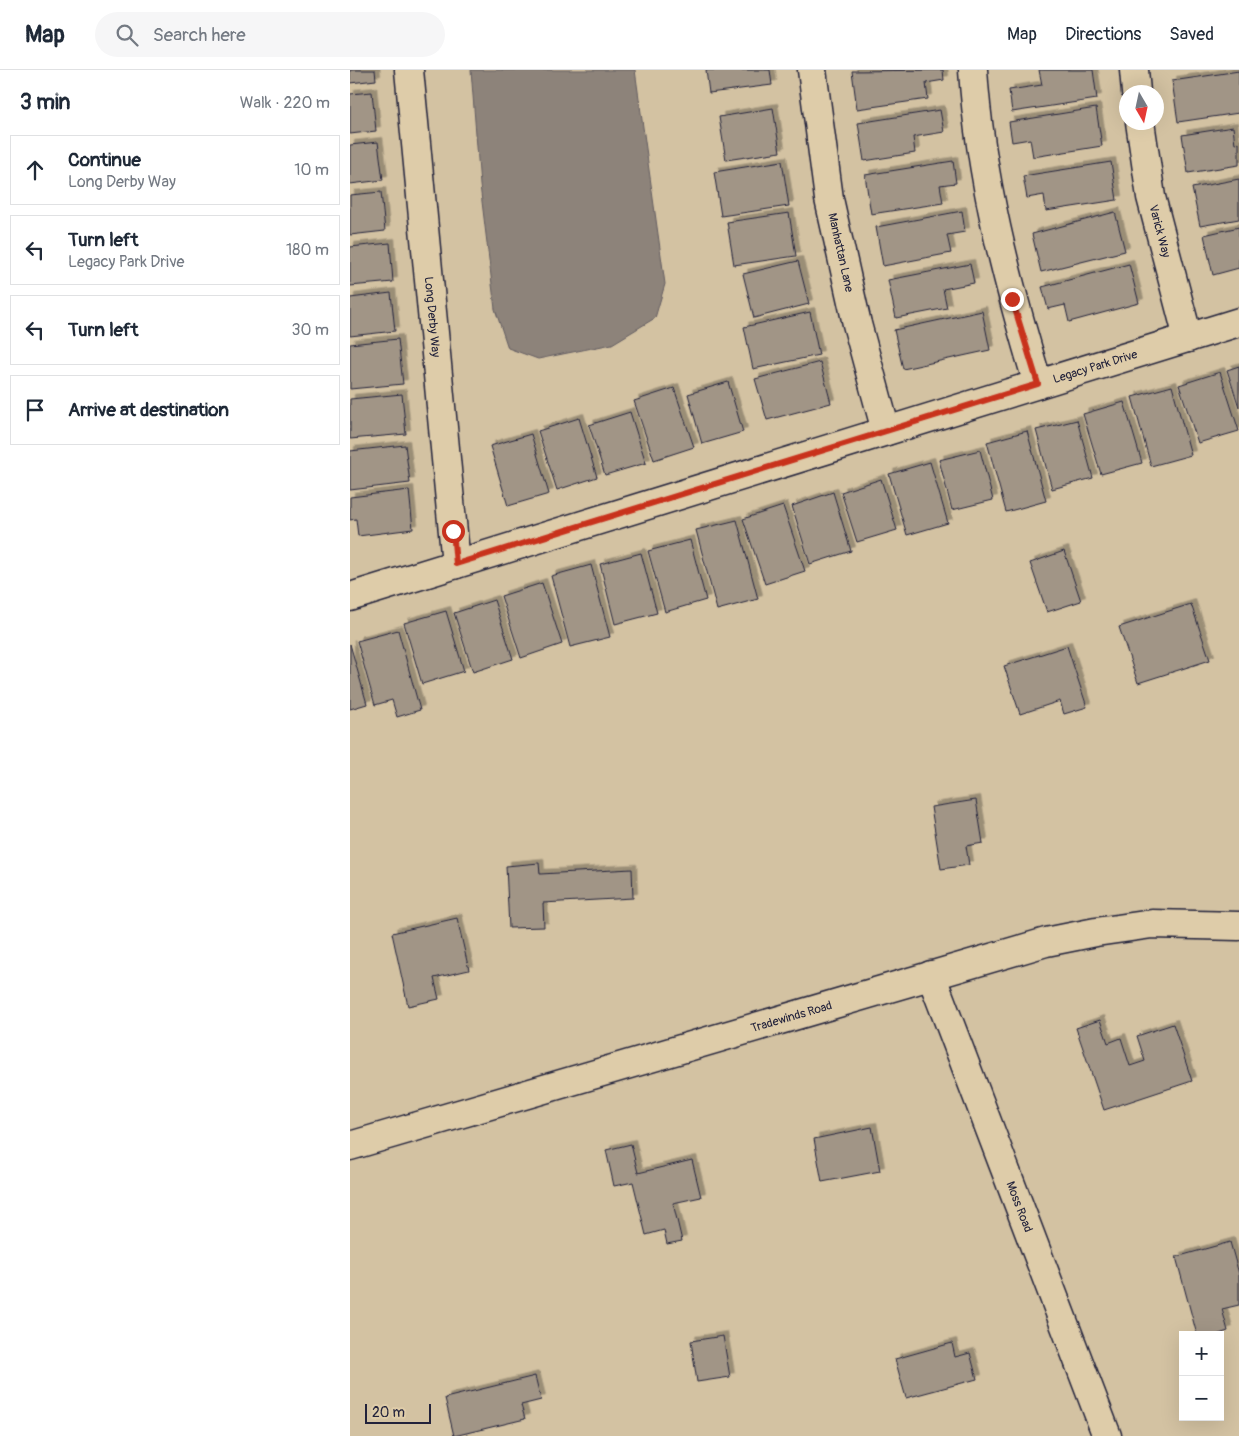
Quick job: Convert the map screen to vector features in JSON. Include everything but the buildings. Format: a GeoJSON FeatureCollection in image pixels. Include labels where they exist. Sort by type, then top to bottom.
{"type":"FeatureCollection","features":[{"type":"Feature","properties":{"kind":"street","name":"Long Derby Way"},"geometry":{"type":"LineString","coordinates":[[409,70],[456,564]]}},
{"type":"Feature","properties":{"kind":"street","name":"Manhattan Lane"},"geometry":{"type":"LineString","coordinates":[[812,70],[829,198],[857,324],[886,431]]}},
{"type":"Feature","properties":{"kind":"street"},"geometry":{"type":"LineString","coordinates":[[973,70],[976,112],[993,221],[1012,299],[1038,384]]}},
{"type":"Feature","properties":{"kind":"street"},"geometry":{"type":"LineString","coordinates":[[1134,70],[1135,85]]}},
{"type":"Feature","properties":{"kind":"street","name":"Varick Way"},"geometry":{"type":"LineString","coordinates":[[1141,130],[1151,198],[1188,338]]}},
{"type":"Feature","properties":{"kind":"street","name":"Legacy Park Drive"},"geometry":{"type":"LineString","coordinates":[[350,597],[1239,322]]}},
{"type":"Feature","properties":{"kind":"street","name":"Tradewinds Road"},"geometry":{"type":"LineString","coordinates":[[350,1146],[1046,942],[1152,924],[1239,926]]}},
{"type":"Feature","properties":{"kind":"street","name":"Moss Road"},"geometry":{"type":"LineString","coordinates":[[932,975],[1107,1436]]}},
{"type":"Feature","properties":{"kind":"shaded area"},"geometry":{"type":"Polygon","coordinates":[[[471,70],[635,70],[665,284],[655,318],[612,344],[538,359],[508,348],[495,309],[480,185],[471,70]]]}},
{"type":"Feature","properties":{"kind":"route"},"geometry":{"type":"LineString","coordinates":[[453,531],[456,564],[1038,384],[1012,299]]}}]}
